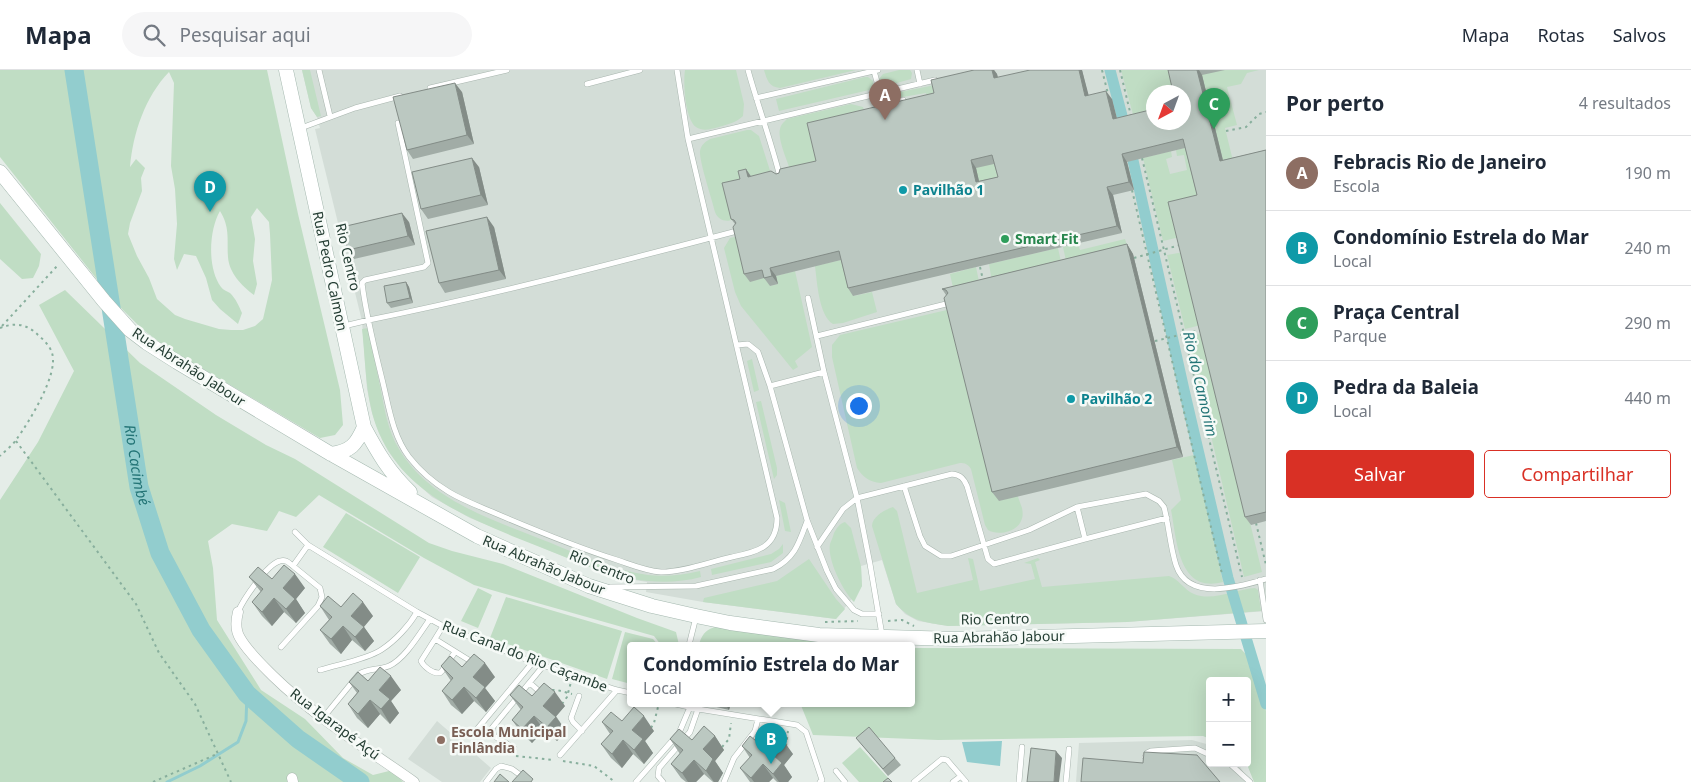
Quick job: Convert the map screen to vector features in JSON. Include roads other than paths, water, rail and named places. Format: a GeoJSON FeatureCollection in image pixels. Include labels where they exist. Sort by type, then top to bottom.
{"type":"FeatureCollection","features":[{"type":"Feature","properties":{"kind":"street","name":"Rua Pedro Calmon"},"geometry":{"type":"LineString","coordinates":[[286,70],[364,427]]}},
{"type":"Feature","properties":{"kind":"street","name":"Rua Abrahão Jabour"},"geometry":{"type":"LineString","coordinates":[[0,172],[104,301],[130,330],[177,362],[331,454],[477,536],[589,586],[652,606],[696,616],[730,623],[819,635],[954,638],[1230,632],[1264,627]]}},
{"type":"Feature","properties":{"kind":"street","name":"Rua Abrahão Jabour"},"geometry":{"type":"LineString","coordinates":[[364,427],[383,462],[400,483],[426,507]]}},
{"type":"Feature","properties":{"kind":"street"},"geometry":{"type":"LineString","coordinates":[[331,454],[349,449],[358,441],[364,427]]}},
{"type":"Feature","properties":{"kind":"street","name":"Rua Igarapé Açú"},"geometry":{"type":"LineString","coordinates":[[238,612],[236,624],[239,637],[259,662],[283,686],[322,718],[414,782]]}},
{"type":"Feature","properties":{"kind":"lane"},"geometry":{"type":"LineString","coordinates":[[319,70],[330,116]]}},
{"type":"Feature","properties":{"kind":"lane"},"geometry":{"type":"LineString","coordinates":[[426,90],[507,70]]}},
{"type":"Feature","properties":{"kind":"lane"},"geometry":{"type":"LineString","coordinates":[[587,84],[640,70]]}},
{"type":"Feature","properties":{"kind":"lane"},"geometry":{"type":"LineString","coordinates":[[398,123],[428,263],[424,267],[364,281],[362,285],[391,418],[401,446],[419,468],[451,493],[558,540],[647,570],[662,572],[694,566],[761,550],[771,540],[777,530],[777,518],[688,139],[677,70]]}},
{"type":"Feature","properties":{"kind":"lane"},"geometry":{"type":"LineString","coordinates":[[748,70],[781,178]]}},
{"type":"Feature","properties":{"kind":"lane"},"geometry":{"type":"LineString","coordinates":[[917,70],[920,84]]}},
{"type":"Feature","properties":{"kind":"lane"},"geometry":{"type":"LineString","coordinates":[[756,98],[876,71],[881,96],[898,102],[908,99]]}},
{"type":"Feature","properties":{"kind":"lane"},"geometry":{"type":"LineString","coordinates":[[688,139],[939,79]]}},
{"type":"Feature","properties":{"kind":"lane"},"geometry":{"type":"LineString","coordinates":[[299,128],[330,116],[408,94]]}},
{"type":"Feature","properties":{"kind":"lane"},"geometry":{"type":"LineString","coordinates":[[342,327],[525,286],[737,231]]}},
{"type":"Feature","properties":{"kind":"lane"},"geometry":{"type":"LineString","coordinates":[[808,298],[824,372],[857,498],[882,636]]}},
{"type":"Feature","properties":{"kind":"lane"},"geometry":{"type":"LineString","coordinates":[[816,336],[950,303]]}},
{"type":"Feature","properties":{"kind":"lane"},"geometry":{"type":"LineString","coordinates":[[737,345],[748,344],[758,352],[770,386],[807,520],[836,589],[854,610],[862,614],[878,614]]}},
{"type":"Feature","properties":{"kind":"lane"},"geometry":{"type":"LineString","coordinates":[[770,386],[824,372]]}},
{"type":"Feature","properties":{"kind":"lane"},"geometry":{"type":"LineString","coordinates":[[817,547],[843,509],[857,498],[952,474],[959,474],[967,486],[988,559],[994,564],[1167,518]]}},
{"type":"Feature","properties":{"kind":"lane"},"geometry":{"type":"LineString","coordinates":[[904,486],[925,546],[941,556],[951,556],[1029,530],[1077,507],[1146,494],[1159,501],[1164,507],[1176,566],[1182,576],[1192,584],[1201,588],[1224,588],[1266,578]]}},
{"type":"Feature","properties":{"kind":"lane"},"geometry":{"type":"LineString","coordinates":[[1077,507],[1085,539]]}},
{"type":"Feature","properties":{"kind":"lane"},"geometry":{"type":"LineString","coordinates":[[589,586],[623,588],[696,586],[768,570],[784,563],[792,555],[807,520]]}},
{"type":"Feature","properties":{"kind":"lane","name":"Rua Canal do Rio Caçambe"},"geometry":{"type":"LineString","coordinates":[[295,532],[308,545],[443,626],[534,662],[627,692]]}},
{"type":"Feature","properties":{"kind":"lane"},"geometry":{"type":"LineString","coordinates":[[293,566],[308,545]]}},
{"type":"Feature","properties":{"kind":"lane"},"geometry":{"type":"LineString","coordinates":[[238,612],[248,592],[272,565],[280,560],[286,560],[320,588],[322,597],[318,606],[281,647]]}},
{"type":"Feature","properties":{"kind":"lane"},"geometry":{"type":"LineString","coordinates":[[1260,580],[1264,627]]}},
{"type":"Feature","properties":{"kind":"lane"},"geometry":{"type":"LineString","coordinates":[[320,670],[381,650],[396,637],[417,612]]}},
{"type":"Feature","properties":{"kind":"lane"},"geometry":{"type":"LineString","coordinates":[[690,642],[696,616]]}},
{"type":"Feature","properties":{"kind":"lane"},"geometry":{"type":"LineString","coordinates":[[322,718],[359,674],[387,667],[401,657],[430,619]]}},
{"type":"Feature","properties":{"kind":"lane"},"geometry":{"type":"LineString","coordinates":[[443,626],[421,660],[425,666],[435,673],[440,673],[456,652]]}},
{"type":"Feature","properties":{"kind":"lane"},"geometry":{"type":"LineString","coordinates":[[435,639],[472,662]]}},
{"type":"Feature","properties":{"kind":"lane"},"geometry":{"type":"LineString","coordinates":[[472,734],[534,662]]}},
{"type":"Feature","properties":{"kind":"lane"},"geometry":{"type":"LineString","coordinates":[[514,748],[494,736],[492,728],[544,665]]}},
{"type":"Feature","properties":{"kind":"lane"},"geometry":{"type":"LineString","coordinates":[[530,683],[541,693]]}},
{"type":"Feature","properties":{"kind":"lane"},"geometry":{"type":"LineString","coordinates":[[560,755],[617,690]]}},
{"type":"Feature","properties":{"kind":"lane"},"geometry":{"type":"LineString","coordinates":[[579,696],[571,718],[582,731]]}},
{"type":"Feature","properties":{"kind":"lane"},"geometry":{"type":"LineString","coordinates":[[636,782],[678,733],[690,707],[698,710],[797,725],[803,728],[822,781]]}},
{"type":"Feature","properties":{"kind":"lane"},"geometry":{"type":"LineString","coordinates":[[663,782],[658,776],[659,768],[690,732],[698,710]]}},
{"type":"Feature","properties":{"kind":"lane"},"geometry":{"type":"LineString","coordinates":[[724,782],[734,758],[755,731],[758,720]]}},
{"type":"Feature","properties":{"kind":"lane"},"geometry":{"type":"LineString","coordinates":[[1019,782],[1022,747]]}},
{"type":"Feature","properties":{"kind":"lane"},"geometry":{"type":"LineString","coordinates":[[1144,761],[1147,753],[1151,751],[1194,748],[1206,752]]}},
{"type":"Feature","properties":{"kind":"lane"},"geometry":{"type":"LineString","coordinates":[[1066,782],[1069,750]]}},
{"type":"Feature","properties":{"kind":"lane"},"geometry":{"type":"LineString","coordinates":[[914,782],[942,759],[947,760],[966,782]]}},
{"type":"Feature","properties":{"kind":"lane"},"geometry":{"type":"LineString","coordinates":[[486,782],[496,769],[501,766],[512,769],[523,777]]}},
{"type":"Feature","properties":{"kind":"lane"},"geometry":{"type":"LineString","coordinates":[[1233,767],[1250,782]]}},
{"type":"Feature","properties":{"kind":"lane"},"geometry":{"type":"LineString","coordinates":[[836,772],[845,782]]}},
{"type":"Feature","properties":{"kind":"lane"},"geometry":{"type":"LineString","coordinates":[[953,782],[961,776]]}},
{"type":"Feature","properties":{"kind":"water"},"geometry":{"type":"Polygon","coordinates":[[[1002,741],[1000,766],[967,762],[962,742],[1002,741]]]}},
{"type":"Feature","properties":{"kind":"waterway","name":"Rio Cacimbé"},"geometry":{"type":"LineString","coordinates":[[74,70],[139,487],[160,553],[201,630],[247,694],[298,739],[360,782]]}},
{"type":"Feature","properties":{"kind":"waterway","name":"Rio do Camorim"},"geometry":{"type":"LineString","coordinates":[[1110,70],[1126,131]]}},
{"type":"Feature","properties":{"kind":"waterway","name":"Rio do Camorim"},"geometry":{"type":"LineString","coordinates":[[1130,147],[1228,578],[1266,704]]}},
{"type":"Feature","properties":{"kind":"waterway"},"geometry":{"type":"LineString","coordinates":[[167,782],[200,766],[238,742],[246,721],[247,694]]}},
{"type":"Feature","properties":{"kind":"place","name":"Febracis Rio de Janeiro"},"geometry":{"type":"Point","coordinates":[885,120]}},
{"type":"Feature","properties":{"kind":"place","name":"Praça Central"},"geometry":{"type":"Point","coordinates":[1214,129]}},
{"type":"Feature","properties":{"kind":"place","name":"Pavilhão 1"},"geometry":{"type":"Point","coordinates":[903,190]}},
{"type":"Feature","properties":{"kind":"place","name":"Pedra da Baleia"},"geometry":{"type":"Point","coordinates":[210,212]}},
{"type":"Feature","properties":{"kind":"place","name":"Smart Fit"},"geometry":{"type":"Point","coordinates":[1005,239]}},
{"type":"Feature","properties":{"kind":"place","name":"Pavilhão 2"},"geometry":{"type":"Point","coordinates":[1071,399]}},
{"type":"Feature","properties":{"kind":"place","name":"Escola Municipal Finlândia"},"geometry":{"type":"Point","coordinates":[441,740]}},
{"type":"Feature","properties":{"kind":"place","name":"Condomínio Estrela do Mar"},"geometry":{"type":"Point","coordinates":[771,764]}}]}
